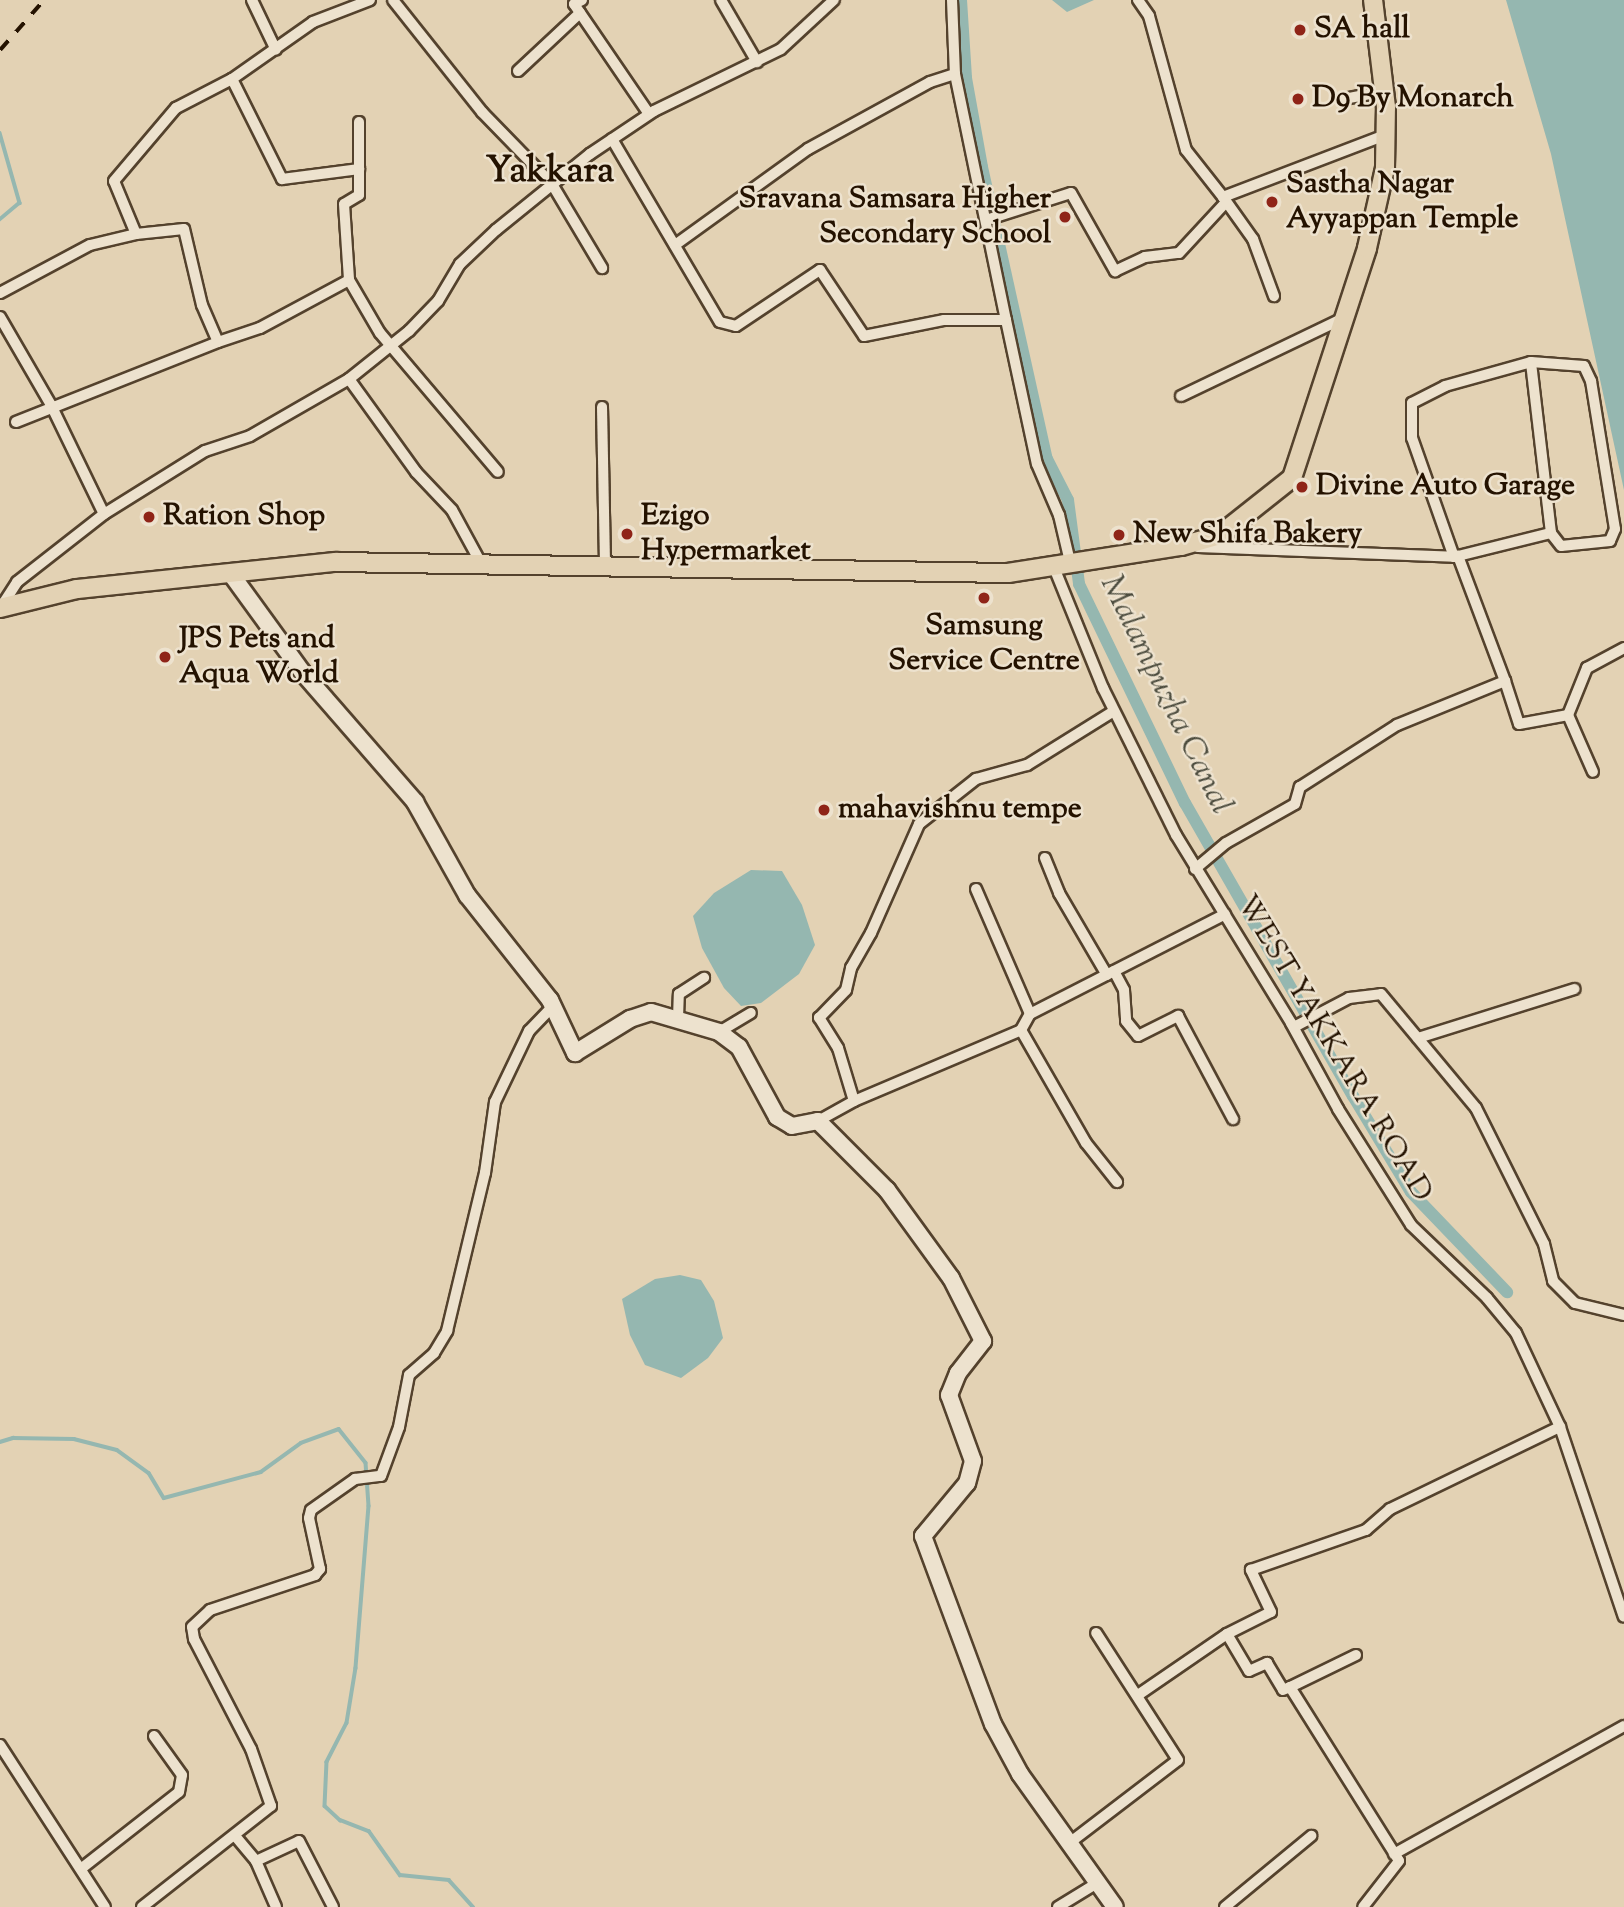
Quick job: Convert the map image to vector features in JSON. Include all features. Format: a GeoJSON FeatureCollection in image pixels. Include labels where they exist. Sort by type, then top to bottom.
{"type":"FeatureCollection","features":[{"type":"Feature","properties":{"kind":"main road"},"geometry":{"type":"LineString","coordinates":[[1,607],[77,589],[336,562],[606,566],[897,575],[1009,573],[1181,546],[1220,535],[1292,478],[1367,248],[1385,168],[1385,90],[1373,0]]}},
{"type":"Feature","properties":{"kind":"street"},"geometry":{"type":"LineString","coordinates":[[252,0],[276,50]]}},
{"type":"Feature","properties":{"kind":"street"},"geometry":{"type":"LineString","coordinates":[[136,234],[114,181],[176,108],[232,79],[313,22],[370,0]]}},
{"type":"Feature","properties":{"kind":"street"},"geometry":{"type":"LineString","coordinates":[[393,0],[482,112],[552,184],[602,268]]}},
{"type":"Feature","properties":{"kind":"street"},"geometry":{"type":"LineString","coordinates":[[582,0],[574,4],[649,114]]}},
{"type":"Feature","properties":{"kind":"street"},"geometry":{"type":"LineString","coordinates":[[721,0],[757,62]]}},
{"type":"Feature","properties":{"kind":"street"},"geometry":{"type":"LineString","coordinates":[[1,607],[17,582],[104,514],[205,451],[250,436],[349,379],[393,347],[438,302],[460,264],[552,184],[649,114],[781,50],[834,0]]}},
{"type":"Feature","properties":{"kind":"street","name":"WEST YAKKARA ROAD"},"geometry":{"type":"LineString","coordinates":[[952,0],[955,74],[1037,464],[1059,515],[1068,562],[1114,711],[1195,869],[1294,1027],[1338,1109],[1410,1225],[1487,1298],[1516,1333],[1560,1427],[1624,1617]]}},
{"type":"Feature","properties":{"kind":"street"},"geometry":{"type":"LineString","coordinates":[[1138,0],[1149,16],[1186,150],[1254,239],[1273,296]]}},
{"type":"Feature","properties":{"kind":"street"},"geometry":{"type":"LineString","coordinates":[[518,71],[580,13]]}},
{"type":"Feature","properties":{"kind":"street"},"geometry":{"type":"LineString","coordinates":[[675,245],[808,149],[930,82],[955,74]]}},
{"type":"Feature","properties":{"kind":"street"},"geometry":{"type":"LineString","coordinates":[[232,79],[282,179],[359,169]]}},
{"type":"Feature","properties":{"kind":"street"},"geometry":{"type":"LineString","coordinates":[[1343,99],[1385,90]]}},
{"type":"Feature","properties":{"kind":"street"},"geometry":{"type":"LineString","coordinates":[[359,122],[359,195],[344,204],[349,280],[393,347],[498,472]]}},
{"type":"Feature","properties":{"kind":"street"},"geometry":{"type":"LineString","coordinates":[[986,220],[1070,193],[1115,271],[1144,257],[1179,253],[1225,199],[1385,135]]}},
{"type":"Feature","properties":{"kind":"street"},"geometry":{"type":"LineString","coordinates":[[612,139],[720,322],[736,327],[820,270],[864,335],[944,320],[1006,320]]}},
{"type":"Feature","properties":{"kind":"street"},"geometry":{"type":"LineString","coordinates":[[0,293],[90,245],[136,234],[184,229],[202,305],[218,342]]}},
{"type":"Feature","properties":{"kind":"street"},"geometry":{"type":"LineString","coordinates":[[16,422],[51,405],[260,328],[349,280]]}},
{"type":"Feature","properties":{"kind":"street"},"geometry":{"type":"LineString","coordinates":[[0,317],[51,405],[104,514]]}},
{"type":"Feature","properties":{"kind":"street"},"geometry":{"type":"LineString","coordinates":[[1181,396],[1344,318]]}},
{"type":"Feature","properties":{"kind":"street"},"geometry":{"type":"LineString","coordinates":[[1531,362],[1551,533],[1561,547],[1610,541],[1615,529],[1591,381],[1584,366],[1531,362],[1445,386],[1412,402],[1412,438],[1519,724],[1568,715]]}},
{"type":"Feature","properties":{"kind":"street"},"geometry":{"type":"LineString","coordinates":[[349,379],[387,435],[452,510],[482,565]]}},
{"type":"Feature","properties":{"kind":"street"},"geometry":{"type":"LineString","coordinates":[[602,407],[606,566]]}},
{"type":"Feature","properties":{"kind":"street"},"geometry":{"type":"LineString","coordinates":[[1181,546],[1456,556],[1551,533]]}},
{"type":"Feature","properties":{"kind":"street"},"geometry":{"type":"LineString","coordinates":[[231,574],[303,673],[415,802],[467,895],[522,960],[553,1006],[575,1053],[651,1012],[678,1018],[719,1032],[739,1047],[777,1117],[792,1126],[818,1121],[854,1101],[1021,1030],[1030,1014],[1225,914]]}},
{"type":"Feature","properties":{"kind":"street"},"geometry":{"type":"LineString","coordinates":[[1593,772],[1568,715],[1587,668],[1624,648]]}},
{"type":"Feature","properties":{"kind":"street"},"geometry":{"type":"LineString","coordinates":[[1195,869],[1226,843],[1295,804],[1300,787],[1397,725],[1505,681]]}},
{"type":"Feature","properties":{"kind":"street"},"geometry":{"type":"LineString","coordinates":[[854,1101],[838,1048],[819,1018],[846,990],[850,968],[872,933],[919,824],[976,779],[1027,765],[1114,711]]}},
{"type":"Feature","properties":{"kind":"street"},"geometry":{"type":"LineString","coordinates":[[1045,859],[1059,893],[1110,973],[1124,990],[1126,1021],[1138,1036],[1178,1016],[1234,1119]]}},
{"type":"Feature","properties":{"kind":"street"},"geometry":{"type":"LineString","coordinates":[[976,889],[1030,1014]]}},
{"type":"Feature","properties":{"kind":"street"},"geometry":{"type":"LineString","coordinates":[[678,1018],[679,994],[704,978]]}},
{"type":"Feature","properties":{"kind":"street"},"geometry":{"type":"LineString","coordinates":[[1418,1038],[1574,989]]}},
{"type":"Feature","properties":{"kind":"street"},"geometry":{"type":"LineString","coordinates":[[1294,1027],[1349,998],[1381,994],[1476,1108],[1544,1244],[1553,1281],[1575,1303],[1624,1315]]}},
{"type":"Feature","properties":{"kind":"street"},"geometry":{"type":"LineString","coordinates":[[146,1906],[236,1837],[271,1806],[270,1797],[191,1633],[192,1626],[210,1610],[315,1575],[320,1569],[309,1518],[311,1510],[355,1479],[381,1476],[399,1427],[409,1375],[434,1353],[447,1331],[485,1173],[495,1102],[529,1031],[553,1006]]}},
{"type":"Feature","properties":{"kind":"street"},"geometry":{"type":"LineString","coordinates":[[719,1032],[751,1013]]}},
{"type":"Feature","properties":{"kind":"street"},"geometry":{"type":"LineString","coordinates":[[1021,1030],[1086,1143],[1117,1182]]}},
{"type":"Feature","properties":{"kind":"street"},"geometry":{"type":"LineString","coordinates":[[818,1121],[887,1190],[951,1278],[983,1341],[958,1373],[949,1395],[973,1461],[967,1483],[923,1536],[993,1724],[1020,1774],[1115,1907]]}},
{"type":"Feature","properties":{"kind":"street"},"geometry":{"type":"LineString","coordinates":[[1138,1695],[1227,1633],[1270,1612],[1251,1570],[1366,1530],[1390,1509],[1560,1427]]}},
{"type":"Feature","properties":{"kind":"street"},"geometry":{"type":"LineString","coordinates":[[1068,1844],[1178,1760],[1096,1633]]}},
{"type":"Feature","properties":{"kind":"street"},"geometry":{"type":"LineString","coordinates":[[1227,1633],[1249,1671],[1267,1663],[1283,1690],[1356,1655]]}},
{"type":"Feature","properties":{"kind":"street"},"geometry":{"type":"LineString","coordinates":[[1290,1687],[1399,1861],[1363,1907]]}},
{"type":"Feature","properties":{"kind":"street"},"geometry":{"type":"LineString","coordinates":[[1395,1854],[1624,1726]]}},
{"type":"Feature","properties":{"kind":"street"},"geometry":{"type":"LineString","coordinates":[[82,1868],[179,1792],[182,1775],[155,1736]]}},
{"type":"Feature","properties":{"kind":"street"},"geometry":{"type":"LineString","coordinates":[[0,1745],[82,1868],[104,1907]]}},
{"type":"Feature","properties":{"kind":"street"},"geometry":{"type":"LineString","coordinates":[[1225,1907],[1311,1836]]}},
{"type":"Feature","properties":{"kind":"street"},"geometry":{"type":"LineString","coordinates":[[236,1837],[256,1861],[276,1907]]}},
{"type":"Feature","properties":{"kind":"street"},"geometry":{"type":"LineString","coordinates":[[256,1861],[299,1841],[333,1907]]}},
{"type":"Feature","properties":{"kind":"street"},"geometry":{"type":"LineString","coordinates":[[1058,1907],[1097,1883]]}},
{"type":"Feature","properties":{"kind":"water"},"geometry":{"type":"Polygon","coordinates":[[[1052,0],[1094,0],[1067,12],[1052,0]]]}},
{"type":"Feature","properties":{"kind":"water"},"geometry":{"type":"Polygon","coordinates":[[[1506,0],[1624,0],[1624,490],[1551,154],[1506,0]]]}},
{"type":"Feature","properties":{"kind":"water"},"geometry":{"type":"Polygon","coordinates":[[[751,870],[782,871],[802,905],[815,945],[799,974],[761,1003],[741,1006],[724,988],[702,948],[693,916],[714,893],[751,870]]]}},
{"type":"Feature","properties":{"kind":"water"},"geometry":{"type":"Polygon","coordinates":[[[680,1275],[701,1280],[714,1301],[723,1338],[708,1358],[681,1378],[645,1365],[630,1335],[622,1299],[655,1279],[680,1275]]]}},
{"type":"Feature","properties":{"kind":"waterway","name":"Malampuzha Canal"},"geometry":{"type":"LineString","coordinates":[[961,0],[966,78],[982,167],[1047,459],[1068,500],[1079,584],[1185,803],[1411,1192],[1507,1292]]}},
{"type":"Feature","properties":{"kind":"waterway"},"geometry":{"type":"LineString","coordinates":[[0,133],[20,203],[0,220]]}},
{"type":"Feature","properties":{"kind":"waterway"},"geometry":{"type":"LineString","coordinates":[[0,1442],[13,1438],[74,1439],[117,1450],[149,1473],[164,1498],[261,1472],[301,1443],[339,1429],[366,1463],[369,1506],[356,1668],[347,1723],[327,1762],[325,1806],[340,1820],[369,1831],[400,1875],[449,1880],[473,1907]]}},
{"type":"Feature","properties":{"kind":"railway"},"geometry":{"type":"LineString","coordinates":[[0,50],[44,0]]}},
{"type":"Feature","properties":{"kind":"place","name":"SA hall"},"geometry":{"type":"Point","coordinates":[1300,30]}},
{"type":"Feature","properties":{"kind":"place","name":"D9 By Monarch"},"geometry":{"type":"Point","coordinates":[1298,99]}},
{"type":"Feature","properties":{"kind":"place","name":"Sastha Nagar Ayyappan Temple"},"geometry":{"type":"Point","coordinates":[1272,202]}},
{"type":"Feature","properties":{"kind":"place","name":"Sravana Samsara Higher Secondary School"},"geometry":{"type":"Point","coordinates":[1065,217]}},
{"type":"Feature","properties":{"kind":"place","name":"Divine Auto Garage"},"geometry":{"type":"Point","coordinates":[1302,487]}},
{"type":"Feature","properties":{"kind":"place","name":"Ration Shop"},"geometry":{"type":"Point","coordinates":[149,517]}},
{"type":"Feature","properties":{"kind":"place","name":"Ezigo Hypermarket"},"geometry":{"type":"Point","coordinates":[627,534]}},
{"type":"Feature","properties":{"kind":"place","name":"New Shifa Bakery"},"geometry":{"type":"Point","coordinates":[1119,535]}},
{"type":"Feature","properties":{"kind":"place","name":"Samsung Service Centre"},"geometry":{"type":"Point","coordinates":[984,598]}},
{"type":"Feature","properties":{"kind":"place","name":"JPS Pets and Aqua World"},"geometry":{"type":"Point","coordinates":[165,657]}},
{"type":"Feature","properties":{"kind":"place","name":"mahavishnu tempe"},"geometry":{"type":"Point","coordinates":[824,810]}},
{"type":"Feature","properties":{"kind":"district","name":"Yakkara"},"geometry":{"type":"Point","coordinates":[550,172]}}]}
